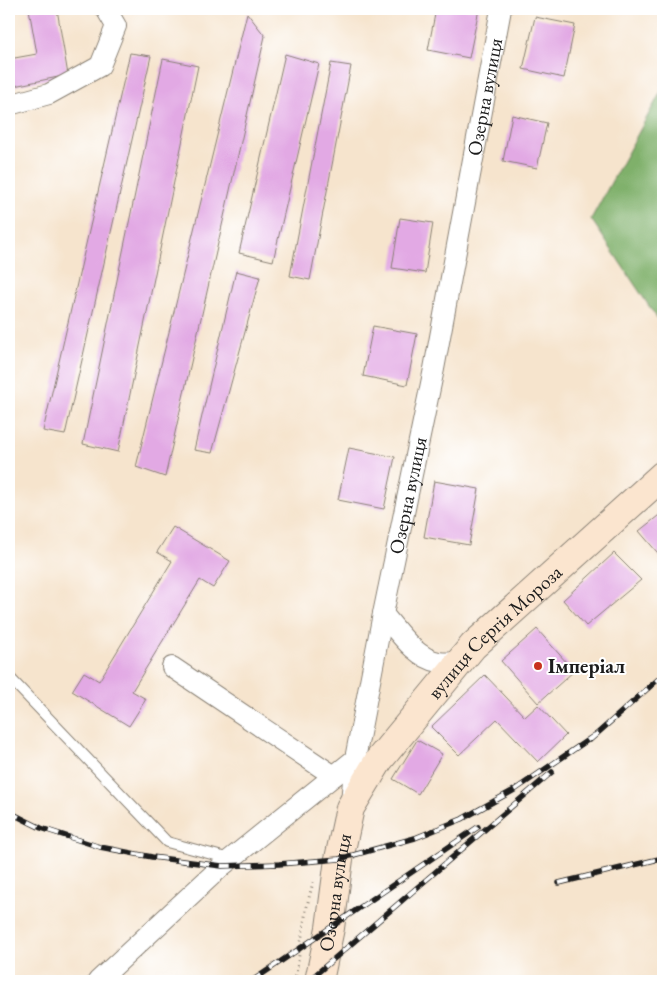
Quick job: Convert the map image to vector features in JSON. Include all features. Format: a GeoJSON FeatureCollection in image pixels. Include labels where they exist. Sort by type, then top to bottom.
{"type":"FeatureCollection","features":[{"type":"Feature","properties":{"kind":"main road","name":"вулиця Сергія Мороза"},"geometry":{"type":"LineString","coordinates":[[350,808],[379,760],[473,646],[663,475]]}},
{"type":"Feature","properties":{"kind":"main road","name":"Озерна вулиця"},"geometry":{"type":"LineString","coordinates":[[319,981],[330,928],[339,859],[350,808]]}},
{"type":"Feature","properties":{"kind":"street"},"geometry":{"type":"LineString","coordinates":[[9,105],[49,94],[100,66],[116,26],[106,9]]}},
{"type":"Feature","properties":{"kind":"street","name":"Озерна вулиця"},"geometry":{"type":"LineString","coordinates":[[350,808],[356,759],[383,614],[434,369],[501,9]]}},
{"type":"Feature","properties":{"kind":"street"},"geometry":{"type":"LineString","coordinates":[[383,614],[411,646],[424,656],[437,662],[458,663]]}},
{"type":"Feature","properties":{"kind":"street"},"geometry":{"type":"LineString","coordinates":[[172,667],[334,776]]}},
{"type":"Feature","properties":{"kind":"street"},"geometry":{"type":"LineString","coordinates":[[98,981],[231,860],[356,759]]}},
{"type":"Feature","properties":{"kind":"lane"},"geometry":{"type":"LineString","coordinates":[[9,678],[167,842],[231,860]]}},
{"type":"Feature","properties":{"kind":"green space"},"geometry":{"type":"Polygon","coordinates":[[[663,88],[663,327],[591,219],[663,88]]]}},
{"type":"Feature","properties":{"kind":"building"},"geometry":{"type":"Polygon","coordinates":[[[29,9],[57,9],[68,75],[9,87],[9,59],[37,54],[29,9]]]}},
{"type":"Feature","properties":{"kind":"building"},"geometry":{"type":"Polygon","coordinates":[[[436,9],[479,9],[469,58],[428,50],[436,9]]]}},
{"type":"Feature","properties":{"kind":"building"},"geometry":{"type":"Polygon","coordinates":[[[247,13],[265,36],[165,477],[136,467],[247,13]]]}},
{"type":"Feature","properties":{"kind":"building"},"geometry":{"type":"Polygon","coordinates":[[[535,17],[575,25],[564,78],[523,69],[535,17]]]}},
{"type":"Feature","properties":{"kind":"building"},"geometry":{"type":"Polygon","coordinates":[[[130,53],[151,56],[65,435],[43,431],[130,53]]]}},
{"type":"Feature","properties":{"kind":"building"},"geometry":{"type":"Polygon","coordinates":[[[285,54],[319,64],[273,261],[239,253],[285,54]]]}},
{"type":"Feature","properties":{"kind":"building"},"geometry":{"type":"Polygon","coordinates":[[[163,59],[198,66],[118,452],[83,444],[163,59]]]}},
{"type":"Feature","properties":{"kind":"building"},"geometry":{"type":"Polygon","coordinates":[[[331,63],[351,66],[310,280],[290,276],[331,63]]]}},
{"type":"Feature","properties":{"kind":"building"},"geometry":{"type":"Polygon","coordinates":[[[512,115],[547,123],[537,168],[503,161],[512,115]]]}},
{"type":"Feature","properties":{"kind":"building"},"geometry":{"type":"Polygon","coordinates":[[[400,218],[433,223],[425,273],[392,268],[400,218]]]}},
{"type":"Feature","properties":{"kind":"building"},"geometry":{"type":"Polygon","coordinates":[[[236,271],[260,277],[212,453],[194,450],[236,271]]]}},
{"type":"Feature","properties":{"kind":"building"},"geometry":{"type":"Polygon","coordinates":[[[373,326],[417,334],[407,385],[363,376],[373,326]]]}},
{"type":"Feature","properties":{"kind":"building"},"geometry":{"type":"Polygon","coordinates":[[[349,448],[395,457],[384,509],[338,500],[349,448]]]}},
{"type":"Feature","properties":{"kind":"building"},"geometry":{"type":"Polygon","coordinates":[[[434,481],[479,489],[469,545],[424,537],[434,481]]]}},
{"type":"Feature","properties":{"kind":"building"},"geometry":{"type":"Polygon","coordinates":[[[663,512],[663,559],[639,531],[663,512]]]}},
{"type":"Feature","properties":{"kind":"building"},"geometry":{"type":"Polygon","coordinates":[[[173,527],[230,561],[213,588],[200,580],[132,691],[146,699],[129,726],[72,691],[84,672],[99,681],[172,561],[157,552],[173,527]]]}},
{"type":"Feature","properties":{"kind":"building"},"geometry":{"type":"Polygon","coordinates":[[[614,553],[641,580],[586,626],[563,600],[614,553]]]}},
{"type":"Feature","properties":{"kind":"building","name":"Імперіал"},"geometry":{"type":"Polygon","coordinates":[[[537,629],[574,671],[538,703],[501,661],[537,629]]]}},
{"type":"Feature","properties":{"kind":"building"},"geometry":{"type":"Polygon","coordinates":[[[485,675],[525,717],[538,705],[566,735],[538,762],[497,719],[459,755],[431,727],[485,675]]]}},
{"type":"Feature","properties":{"kind":"building"},"geometry":{"type":"Polygon","coordinates":[[[417,740],[442,754],[418,794],[393,779],[417,740]]]}},
{"type":"Feature","properties":{"kind":"railway"},"geometry":{"type":"LineString","coordinates":[[590,740],[663,675]]}},
{"type":"Feature","properties":{"kind":"railway"},"geometry":{"type":"LineString","coordinates":[[9,812],[41,828],[100,847],[152,857],[222,866],[339,859],[415,838],[462,819],[516,789],[595,735]]}},
{"type":"Feature","properties":{"kind":"railway"},"geometry":{"type":"LineString","coordinates":[[308,981],[552,772]]}},
{"type":"Feature","properties":{"kind":"railway"},"geometry":{"type":"LineString","coordinates":[[252,981],[478,827]]}},
{"type":"Feature","properties":{"kind":"railway"},"geometry":{"type":"LineString","coordinates":[[559,883],[663,858]]}},
{"type":"Feature","properties":{"kind":"place","name":"Імперіал"},"geometry":{"type":"Point","coordinates":[538,666]}}]}
